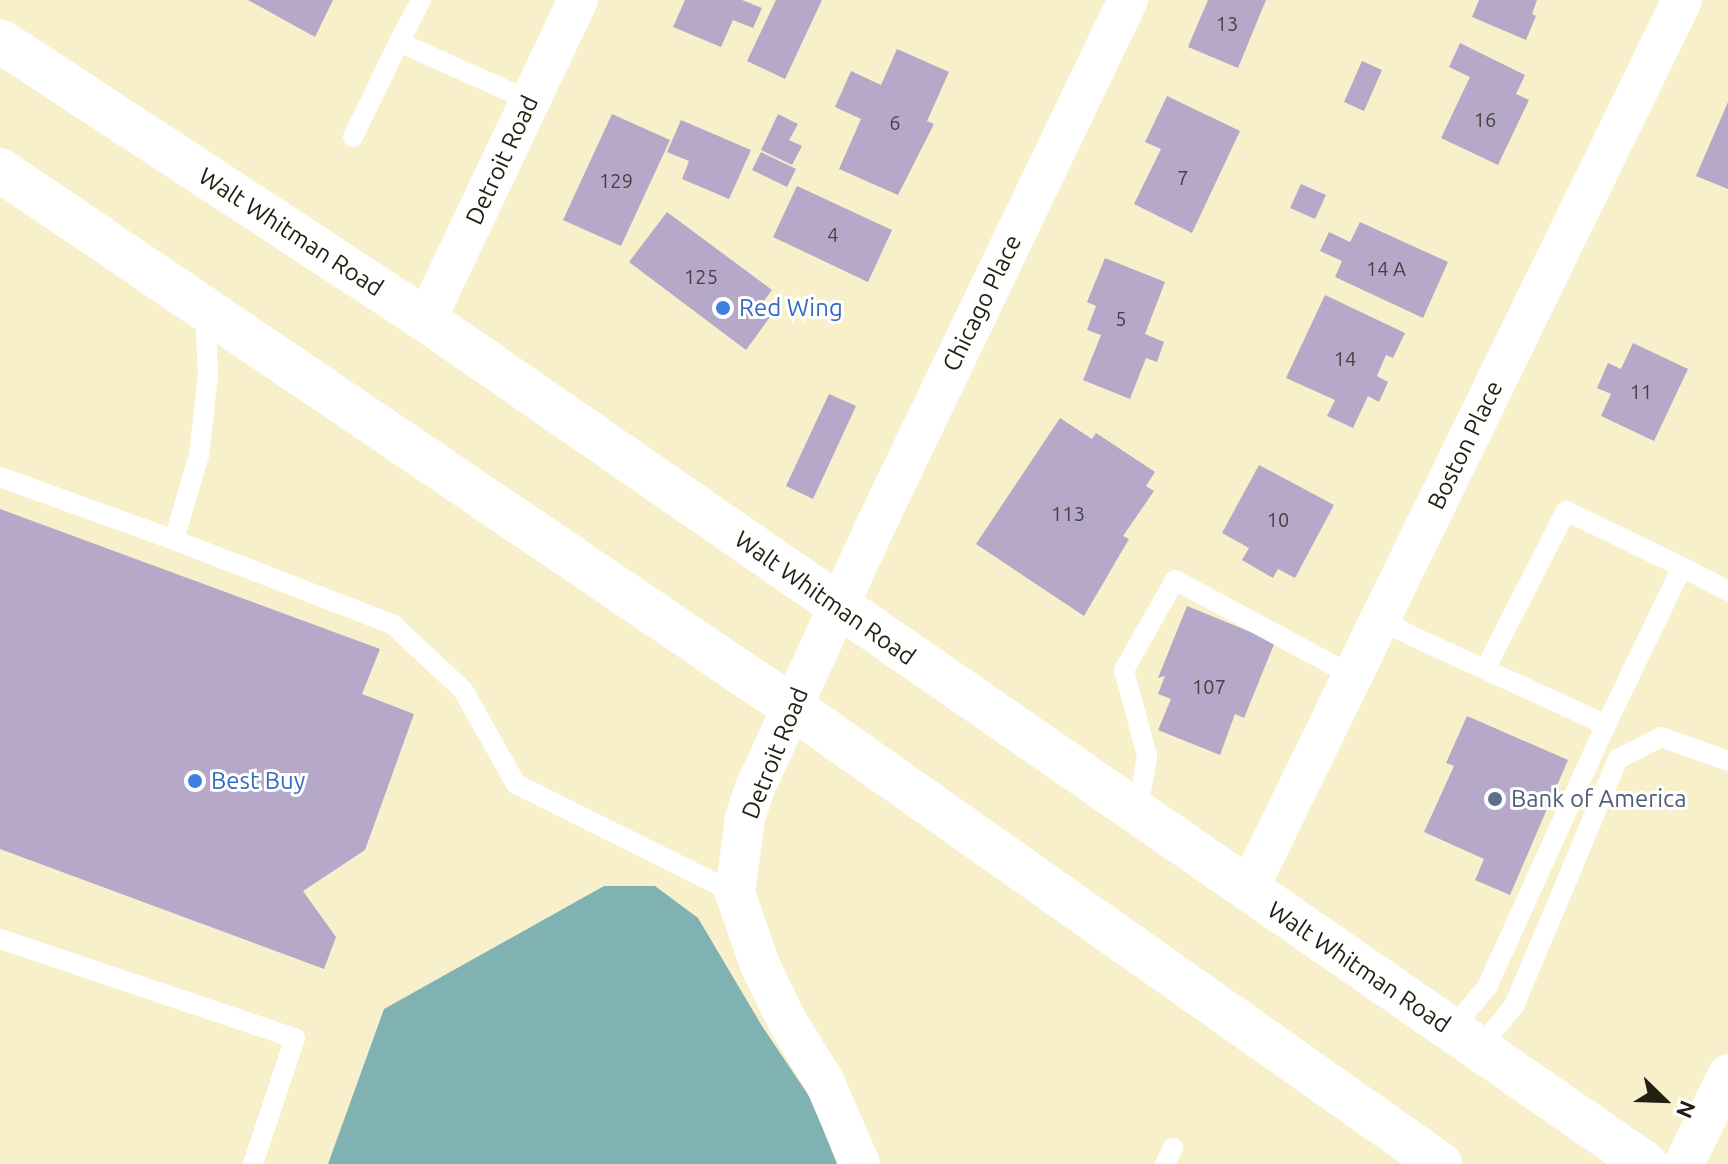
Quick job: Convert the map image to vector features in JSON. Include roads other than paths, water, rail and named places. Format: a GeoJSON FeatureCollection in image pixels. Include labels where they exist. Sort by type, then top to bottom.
{"type":"FeatureCollection","features":[{"type":"Feature","properties":{"kind":"main road","name":"Walt Whitman Road"},"geometry":{"type":"LineString","coordinates":[[8,48],[426,320],[1646,1164]]}},
{"type":"Feature","properties":{"kind":"main road"},"geometry":{"type":"LineString","coordinates":[[0,170],[205,306],[792,707],[1440,1164]]}},
{"type":"Feature","properties":{"kind":"street","name":"Detroit Road"},"geometry":{"type":"LineString","coordinates":[[426,320],[578,0]]}},
{"type":"Feature","properties":{"kind":"street","name":"Chicago Place"},"geometry":{"type":"LineString","coordinates":[[838,607],[1128,0]]}},
{"type":"Feature","properties":{"kind":"street","name":"Boston Place"},"geometry":{"type":"LineString","coordinates":[[1248,890],[1682,0]]}},
{"type":"Feature","properties":{"kind":"street","name":"Detroit Road"},"geometry":{"type":"LineString","coordinates":[[838,607],[755,788],[745,818],[735,893],[760,965],[788,1023],[824,1081],[860,1164]]}},
{"type":"Feature","properties":{"kind":"street"},"geometry":{"type":"LineString","coordinates":[[1684,1164],[1728,1074]]}},
{"type":"Feature","properties":{"kind":"lane"},"geometry":{"type":"LineString","coordinates":[[353,137],[421,0]]}},
{"type":"Feature","properties":{"kind":"lane"},"geometry":{"type":"LineString","coordinates":[[399,42],[530,101]]}},
{"type":"Feature","properties":{"kind":"lane"},"geometry":{"type":"LineString","coordinates":[[174,540],[199,455],[208,375],[205,306]]}},
{"type":"Feature","properties":{"kind":"lane"},"geometry":{"type":"LineString","coordinates":[[0,477],[392,624],[463,690],[516,784],[735,893]]}},
{"type":"Feature","properties":{"kind":"lane"},"geometry":{"type":"LineString","coordinates":[[1485,669],[1566,511],[1728,591]]}},
{"type":"Feature","properties":{"kind":"lane"},"geometry":{"type":"LineString","coordinates":[[1465,1040],[1606,725],[1682,567]]}},
{"type":"Feature","properties":{"kind":"lane"},"geometry":{"type":"LineString","coordinates":[[1137,814],[1147,756],[1124,670],[1175,580],[1353,676]]}},
{"type":"Feature","properties":{"kind":"lane"},"geometry":{"type":"LineString","coordinates":[[1380,619],[1606,725]]}},
{"type":"Feature","properties":{"kind":"lane"},"geometry":{"type":"LineString","coordinates":[[1465,1040],[1514,1006],[1618,759],[1661,737],[1728,761]]}},
{"type":"Feature","properties":{"kind":"lane"},"geometry":{"type":"LineString","coordinates":[[0,939],[295,1038],[253,1164]]}},
{"type":"Feature","properties":{"kind":"water"},"geometry":{"type":"Polygon","coordinates":[[[604,886],[655,886],[698,918],[762,1026],[811,1099],[837,1164],[328,1164],[384,1009],[604,886]]]}},
{"type":"Feature","properties":{"kind":"place","name":"Red Wing"},"geometry":{"type":"Point","coordinates":[723,308]}},
{"type":"Feature","properties":{"kind":"place","name":"Best Buy"},"geometry":{"type":"Point","coordinates":[195,781]}},
{"type":"Feature","properties":{"kind":"place","name":"Bank of America"},"geometry":{"type":"Point","coordinates":[1495,799]}}]}
